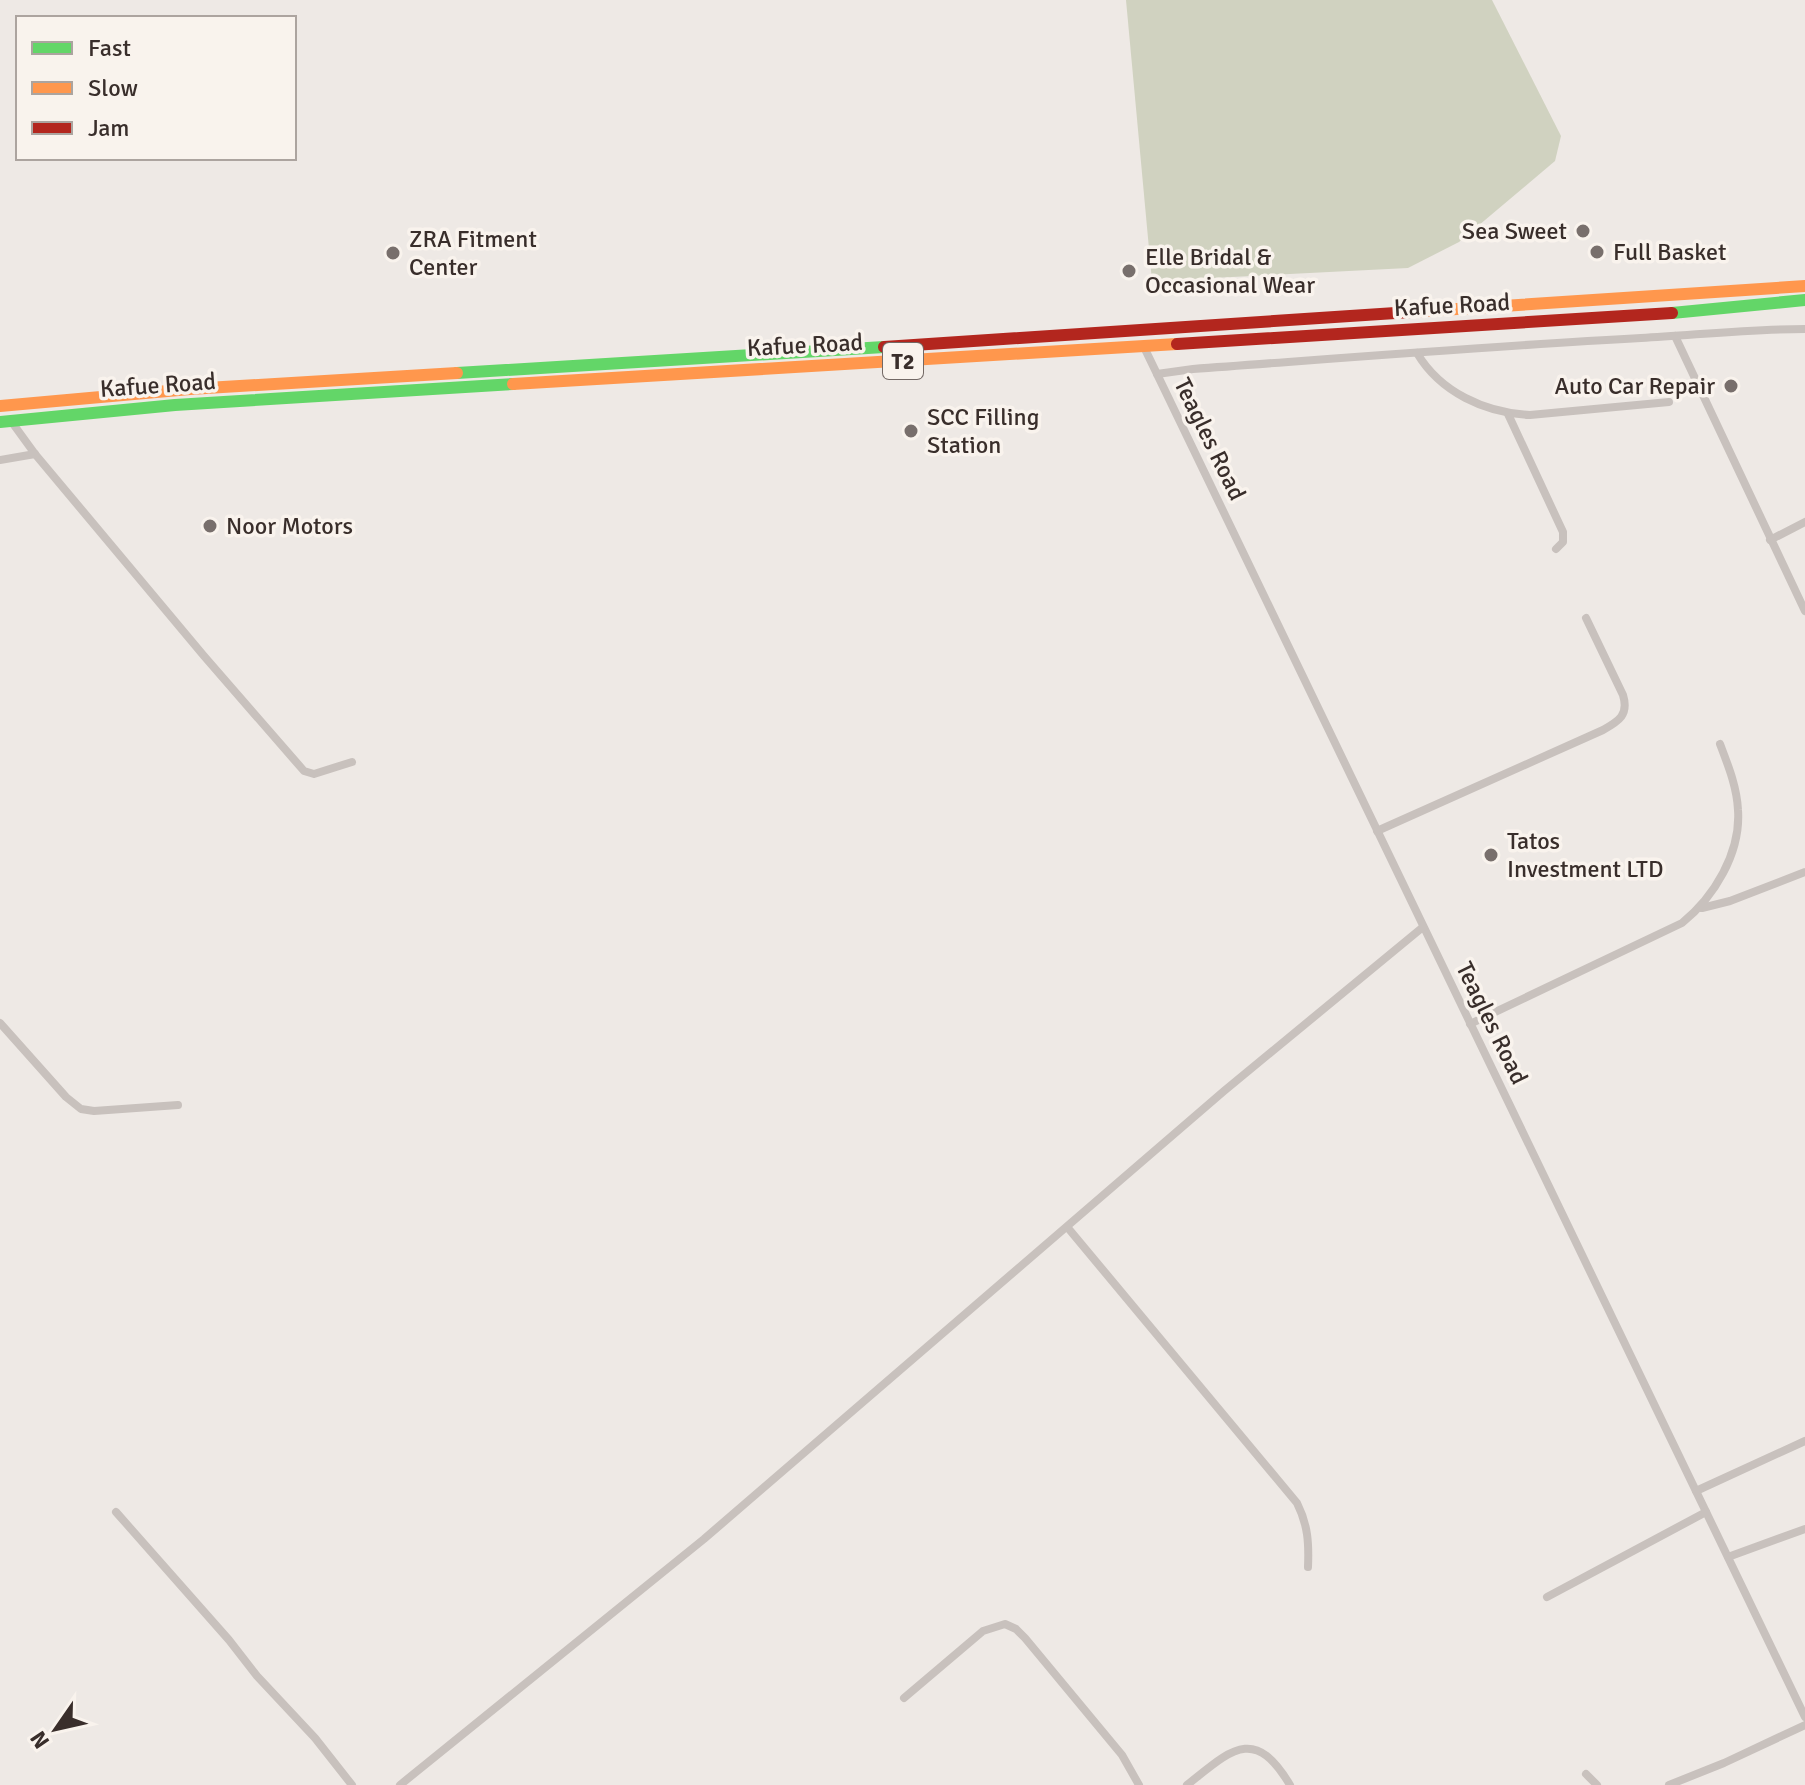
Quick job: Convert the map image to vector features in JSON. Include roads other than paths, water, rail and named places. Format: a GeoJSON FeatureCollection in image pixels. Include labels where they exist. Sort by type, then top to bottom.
{"type":"FeatureCollection","features":[{"type":"Feature","properties":{"kind":"main road","name":"Kafue Road"},"geometry":{"type":"LineString","coordinates":[[0,406],[190,389],[872,348],[1805,286]]}},
{"type":"Feature","properties":{"kind":"main road","name":"Kafue Road"},"geometry":{"type":"LineString","coordinates":[[5,421],[175,405],[1573,320],[1805,300]]}},
{"type":"Feature","properties":{"kind":"street"},"geometry":{"type":"LineString","coordinates":[[1157,374],[1724,331],[1805,329]]}},
{"type":"Feature","properties":{"kind":"street"},"geometry":{"type":"LineString","coordinates":[[1675,336],[1805,611]]}},
{"type":"Feature","properties":{"kind":"street","name":"Teagles Road"},"geometry":{"type":"LineString","coordinates":[[1143,345],[1805,1717]]}},
{"type":"Feature","properties":{"kind":"street"},"geometry":{"type":"LineString","coordinates":[[1417,353],[1432,373],[1456,393],[1508,414],[1530,415],[1669,402]]}},
{"type":"Feature","properties":{"kind":"street"},"geometry":{"type":"LineString","coordinates":[[1508,414],[1563,532],[1563,542],[1556,549]]}},
{"type":"Feature","properties":{"kind":"street"},"geometry":{"type":"LineString","coordinates":[[5,421],[304,771],[314,774],[352,762]]}},
{"type":"Feature","properties":{"kind":"street"},"geometry":{"type":"LineString","coordinates":[[0,460],[35,454]]}},
{"type":"Feature","properties":{"kind":"street"},"geometry":{"type":"LineString","coordinates":[[1770,540],[1805,522]]}},
{"type":"Feature","properties":{"kind":"street"},"geometry":{"type":"LineString","coordinates":[[1377,831],[1621,720],[1626,705],[1623,695],[1586,618]]}},
{"type":"Feature","properties":{"kind":"street"},"geometry":{"type":"LineString","coordinates":[[1470,1024],[1682,923],[1701,908],[1720,880],[1734,843],[1738,812],[1735,786],[1720,744]]}},
{"type":"Feature","properties":{"kind":"street"},"geometry":{"type":"LineString","coordinates":[[1701,908],[1730,901],[1805,872]]}},
{"type":"Feature","properties":{"kind":"street"},"geometry":{"type":"LineString","coordinates":[[400,1785],[704,1539],[1224,1091],[1423,927]]}},
{"type":"Feature","properties":{"kind":"street"},"geometry":{"type":"LineString","coordinates":[[0,1023],[66,1097],[81,1109],[94,1111],[178,1105]]}},
{"type":"Feature","properties":{"kind":"street"},"geometry":{"type":"LineString","coordinates":[[1068,1228],[1297,1503],[1306,1521],[1309,1538],[1308,1567]]}},
{"type":"Feature","properties":{"kind":"street"},"geometry":{"type":"LineString","coordinates":[[1696,1491],[1805,1441]]}},
{"type":"Feature","properties":{"kind":"street"},"geometry":{"type":"LineString","coordinates":[[116,1512],[257,1676],[315,1738],[352,1785]]}},
{"type":"Feature","properties":{"kind":"street"},"geometry":{"type":"LineString","coordinates":[[1547,1597],[1706,1512]]}},
{"type":"Feature","properties":{"kind":"street"},"geometry":{"type":"LineString","coordinates":[[1728,1557],[1805,1529]]}},
{"type":"Feature","properties":{"kind":"street"},"geometry":{"type":"LineString","coordinates":[[904,1698],[983,1631],[1005,1624],[1025,1638],[1094,1720],[1122,1755],[1139,1785]]}},
{"type":"Feature","properties":{"kind":"street"},"geometry":{"type":"LineString","coordinates":[[1669,1785],[1805,1725]]}},
{"type":"Feature","properties":{"kind":"street"},"geometry":{"type":"LineString","coordinates":[[1187,1785],[1237,1749],[1254,1748],[1272,1759],[1290,1785]]}},
{"type":"Feature","properties":{"kind":"street"},"geometry":{"type":"LineString","coordinates":[[1586,1774],[1597,1785]]}},
{"type":"Feature","properties":{"kind":"place","name":"Sea Sweet"},"geometry":{"type":"Point","coordinates":[1583,231]}},
{"type":"Feature","properties":{"kind":"place","name":"Full Basket"},"geometry":{"type":"Point","coordinates":[1597,252]}},
{"type":"Feature","properties":{"kind":"place","name":"ZRA Fitment Center"},"geometry":{"type":"Point","coordinates":[393,253]}},
{"type":"Feature","properties":{"kind":"place","name":"Elle Bridal & Occasional Wear"},"geometry":{"type":"Point","coordinates":[1129,271]}},
{"type":"Feature","properties":{"kind":"place","name":"Auto Car Repair"},"geometry":{"type":"Point","coordinates":[1731,386]}},
{"type":"Feature","properties":{"kind":"place","name":"SCC Filling Station"},"geometry":{"type":"Point","coordinates":[911,431]}},
{"type":"Feature","properties":{"kind":"place","name":"Noor Motors"},"geometry":{"type":"Point","coordinates":[210,526]}},
{"type":"Feature","properties":{"kind":"place","name":"Tatos Investment LTD"},"geometry":{"type":"Point","coordinates":[1491,855]}}]}
